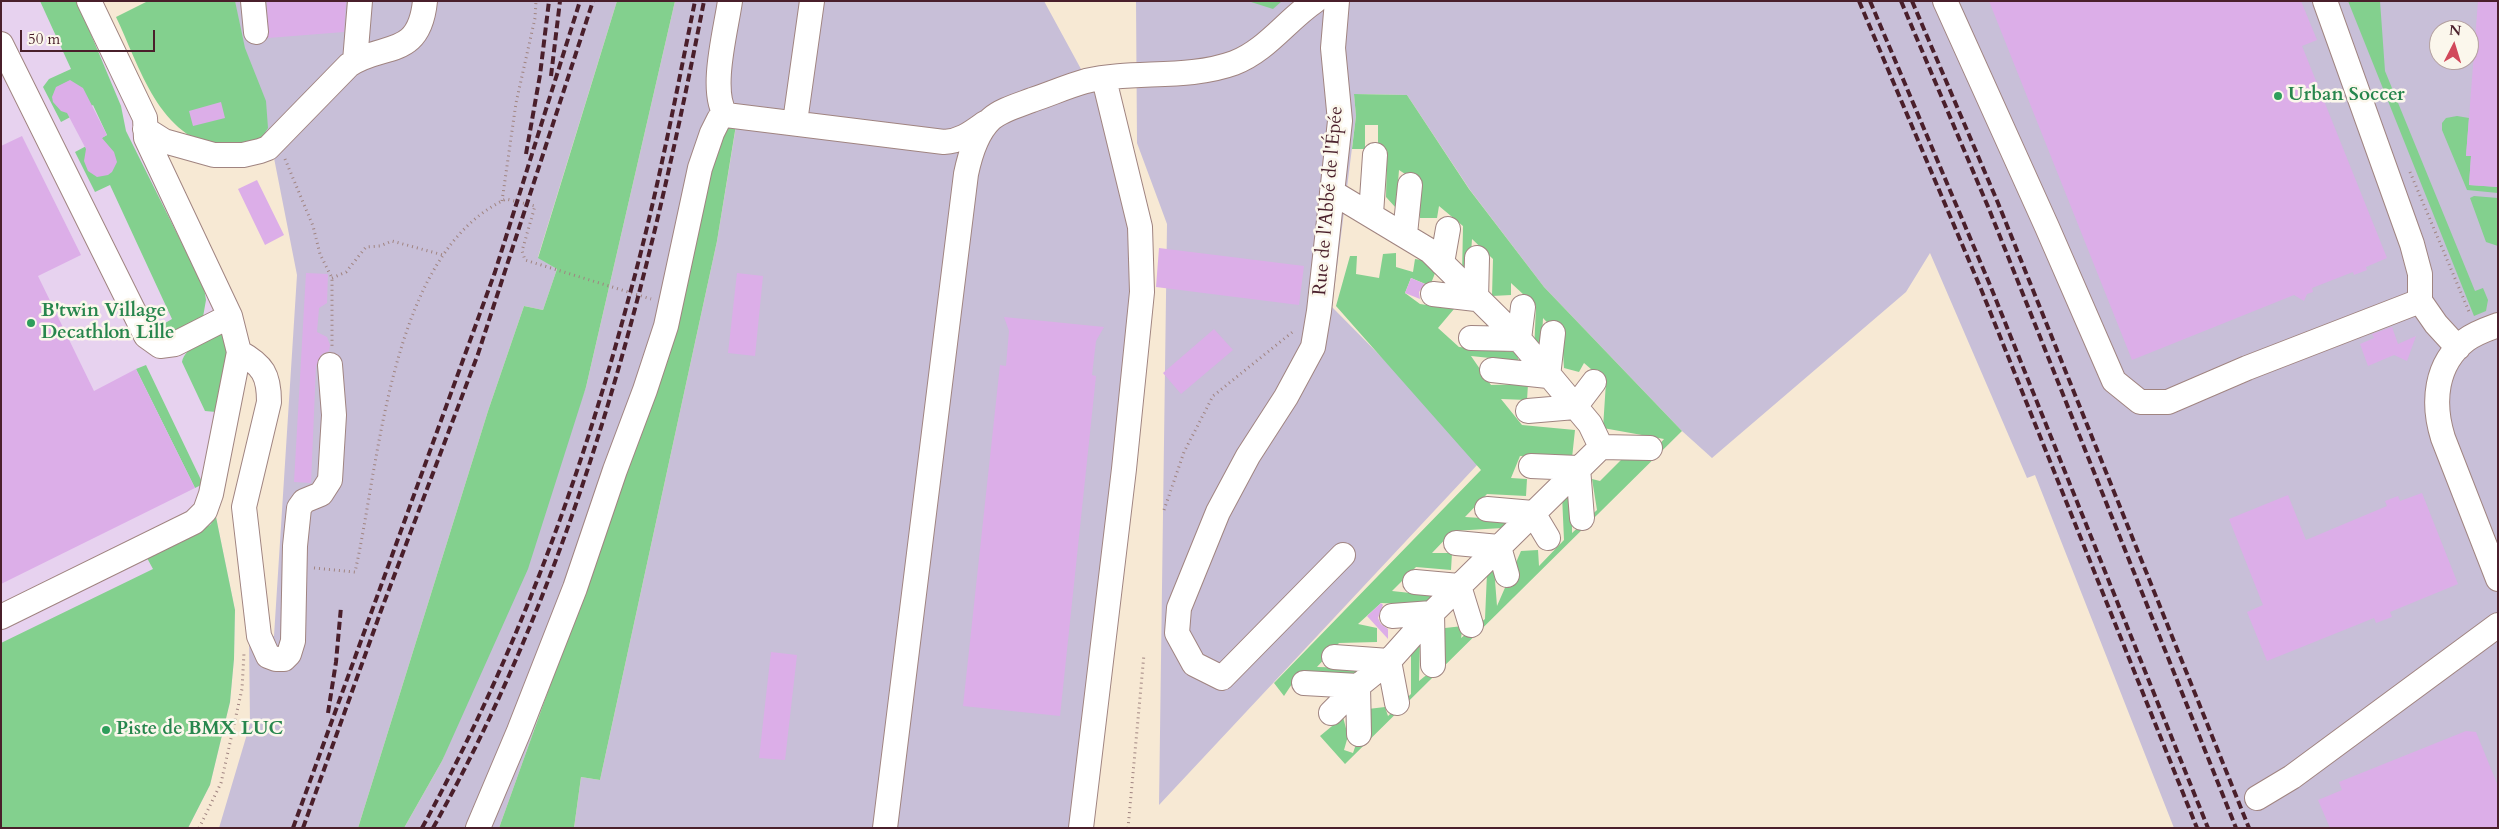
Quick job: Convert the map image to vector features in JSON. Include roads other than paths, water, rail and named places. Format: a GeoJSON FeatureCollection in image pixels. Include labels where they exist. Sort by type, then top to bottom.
{"type":"FeatureCollection","features":[{"type":"Feature","properties":{"kind":"street"},"geometry":{"type":"LineString","coordinates":[[1,617],[194,522],[205,511],[239,352],[230,316],[146,138],[145,118],[89,1]]}},
{"type":"Feature","properties":{"kind":"street"},"geometry":{"type":"LineString","coordinates":[[253,1],[256,32]]}},
{"type":"Feature","properties":{"kind":"street"},"geometry":{"type":"LineString","coordinates":[[355,61],[360,1]]}},
{"type":"Feature","properties":{"kind":"street"},"geometry":{"type":"LineString","coordinates":[[145,129],[164,141],[214,155],[243,155],[268,148],[355,61],[403,45],[413,36],[421,20],[425,1]]}},
{"type":"Feature","properties":{"kind":"street"},"geometry":{"type":"LineString","coordinates":[[726,115],[721,108],[719,91],[730,1]]}},
{"type":"Feature","properties":{"kind":"street"},"geometry":{"type":"LineString","coordinates":[[795,122],[812,1]]}},
{"type":"Feature","properties":{"kind":"street"},"geometry":{"type":"LineString","coordinates":[[478,828],[519,731],[575,588],[615,470],[646,390],[666,326],[700,168],[712,133],[720,119],[726,115],[795,122],[944,142],[957,141],[966,137],[1002,112],[1071,86],[1104,79],[1203,70],[1238,62],[1264,46],[1315,1]]}},
{"type":"Feature","properties":{"kind":"street","name":"Rue de l'Abbé de l'Épée"},"geometry":{"type":"LineString","coordinates":[[1337,1],[1334,48],[1340,121],[1319,311],[1313,347],[1286,397],[1248,456],[1218,512],[1179,608],[1177,633],[1194,664],[1222,678],[1344,555]]}},
{"type":"Feature","properties":{"kind":"street"},"geometry":{"type":"LineString","coordinates":[[1945,1],[2114,381],[2140,402],[2168,402],[2247,368],[2420,301]]}},
{"type":"Feature","properties":{"kind":"street"},"geometry":{"type":"LineString","coordinates":[[2325,1],[2412,244],[2420,274],[2420,301],[2436,324],[2458,348]]}},
{"type":"Feature","properties":{"kind":"street"},"geometry":{"type":"LineString","coordinates":[[1,44],[146,336],[160,346],[175,344],[230,316]]}},
{"type":"Feature","properties":{"kind":"street"},"geometry":{"type":"LineString","coordinates":[[1081,828],[1124,469],[1142,292],[1140,227],[1104,79]]}},
{"type":"Feature","properties":{"kind":"street"},"geometry":{"type":"LineString","coordinates":[[885,828],[966,174],[971,153],[991,119]]}},
{"type":"Feature","properties":{"kind":"street"},"geometry":{"type":"LineString","coordinates":[[1371,214],[1375,155]]}},
{"type":"Feature","properties":{"kind":"street"},"geometry":{"type":"LineString","coordinates":[[1405,234],[1410,185]]}},
{"type":"Feature","properties":{"kind":"street"},"geometry":{"type":"LineString","coordinates":[[1332,192],[1430,250],[1519,339],[1590,424],[1601,447]]}},
{"type":"Feature","properties":{"kind":"street"},"geometry":{"type":"LineString","coordinates":[[1442,263],[1448,229]]}},
{"type":"Feature","properties":{"kind":"street"},"geometry":{"type":"LineString","coordinates":[[1476,298],[1477,258]]}},
{"type":"Feature","properties":{"kind":"street"},"geometry":{"type":"LineString","coordinates":[[1433,294],[1476,298]]}},
{"type":"Feature","properties":{"kind":"street"},"geometry":{"type":"LineString","coordinates":[[1519,339],[1523,306]]}},
{"type":"Feature","properties":{"kind":"street"},"geometry":{"type":"LineString","coordinates":[[2498,325],[2467,339],[2458,348],[2449,359],[2438,385],[2435,400],[2443,438],[2498,579]]}},
{"type":"Feature","properties":{"kind":"street"},"geometry":{"type":"LineString","coordinates":[[1548,376],[1553,333]]}},
{"type":"Feature","properties":{"kind":"street"},"geometry":{"type":"LineString","coordinates":[[1471,338],[1519,339]]}},
{"type":"Feature","properties":{"kind":"street"},"geometry":{"type":"LineString","coordinates":[[239,352],[252,359],[266,374],[269,386],[268,402],[244,507],[259,636],[268,656],[276,659],[284,659],[289,654],[293,641],[296,523],[300,508],[304,501],[321,494],[330,480],[334,415],[330,365]]}},
{"type":"Feature","properties":{"kind":"street"},"geometry":{"type":"LineString","coordinates":[[1492,370],[1548,376]]}},
{"type":"Feature","properties":{"kind":"street"},"geometry":{"type":"LineString","coordinates":[[1528,411],[1575,407],[1594,382]]}},
{"type":"Feature","properties":{"kind":"street"},"geometry":{"type":"LineString","coordinates":[[1331,713],[1358,686],[1389,661],[1432,613],[1601,447],[1650,448]]}},
{"type":"Feature","properties":{"kind":"street"},"geometry":{"type":"LineString","coordinates":[[1531,466],[1578,468]]}},
{"type":"Feature","properties":{"kind":"street"},"geometry":{"type":"LineString","coordinates":[[1578,468],[1582,518]]}},
{"type":"Feature","properties":{"kind":"street"},"geometry":{"type":"LineString","coordinates":[[1487,509],[1533,513]]}},
{"type":"Feature","properties":{"kind":"street"},"geometry":{"type":"LineString","coordinates":[[1533,513],[1548,538]]}},
{"type":"Feature","properties":{"kind":"street"},"geometry":{"type":"LineString","coordinates":[[1456,543],[1498,547]]}},
{"type":"Feature","properties":{"kind":"street"},"geometry":{"type":"LineString","coordinates":[[1498,547],[1506,575]]}},
{"type":"Feature","properties":{"kind":"street"},"geometry":{"type":"LineString","coordinates":[[1415,582],[1459,586]]}},
{"type":"Feature","properties":{"kind":"street"},"geometry":{"type":"LineString","coordinates":[[1459,586],[1471,625]]}},
{"type":"Feature","properties":{"kind":"street"},"geometry":{"type":"LineString","coordinates":[[1392,616],[1432,613]]}},
{"type":"Feature","properties":{"kind":"street"},"geometry":{"type":"LineString","coordinates":[[1432,613],[1433,665]]}},
{"type":"Feature","properties":{"kind":"street"},"geometry":{"type":"LineString","coordinates":[[2257,798],[2292,777],[2498,625]]}},
{"type":"Feature","properties":{"kind":"street"},"geometry":{"type":"LineString","coordinates":[[1334,656],[1389,661]]}},
{"type":"Feature","properties":{"kind":"street"},"geometry":{"type":"LineString","coordinates":[[1389,661],[1397,703]]}},
{"type":"Feature","properties":{"kind":"street"},"geometry":{"type":"LineString","coordinates":[[1304,683],[1358,686]]}},
{"type":"Feature","properties":{"kind":"street"},"geometry":{"type":"LineString","coordinates":[[1358,686],[1359,734]]}},
{"type":"Feature","properties":{"kind":"railway"},"geometry":{"type":"LineString","coordinates":[[526,154],[540,75],[549,1]]}},
{"type":"Feature","properties":{"kind":"railway"},"geometry":{"type":"LineString","coordinates":[[551,76],[560,1]]}},
{"type":"Feature","properties":{"kind":"railway"},"geometry":{"type":"LineString","coordinates":[[293,828],[495,272],[580,1]]}},
{"type":"Feature","properties":{"kind":"railway"},"geometry":{"type":"LineString","coordinates":[[303,828],[382,608],[478,354],[593,1]]}},
{"type":"Feature","properties":{"kind":"railway"},"geometry":{"type":"LineString","coordinates":[[422,828],[455,765],[515,635],[542,569],[589,434],[610,366],[648,224],[695,1]]}},
{"type":"Feature","properties":{"kind":"railway"},"geometry":{"type":"LineString","coordinates":[[433,828],[484,730],[528,630],[567,529],[602,426],[632,321],[658,215],[704,1]]}},
{"type":"Feature","properties":{"kind":"railway"},"geometry":{"type":"LineString","coordinates":[[1859,1],[1981,289],[2197,828]]}},
{"type":"Feature","properties":{"kind":"railway"},"geometry":{"type":"LineString","coordinates":[[1870,1],[1990,285],[2208,828]]}},
{"type":"Feature","properties":{"kind":"railway"},"geometry":{"type":"LineString","coordinates":[[1901,1],[1989,209],[2236,828]]}},
{"type":"Feature","properties":{"kind":"railway"},"geometry":{"type":"LineString","coordinates":[[1912,1],[1998,203],[2249,828]]}},
{"type":"Feature","properties":{"kind":"railway"},"geometry":{"type":"LineString","coordinates":[[328,713],[336,662],[341,607]]}},
{"type":"Feature","properties":{"kind":"place","name":"Urban Soccer"},"geometry":{"type":"Point","coordinates":[2278,96]}},
{"type":"Feature","properties":{"kind":"place","name":"B'twin Village Decathlon Lille"},"geometry":{"type":"Point","coordinates":[31,323]}},
{"type":"Feature","properties":{"kind":"place","name":"Piste de BMX LUC"},"geometry":{"type":"Point","coordinates":[106,730]}}]}
